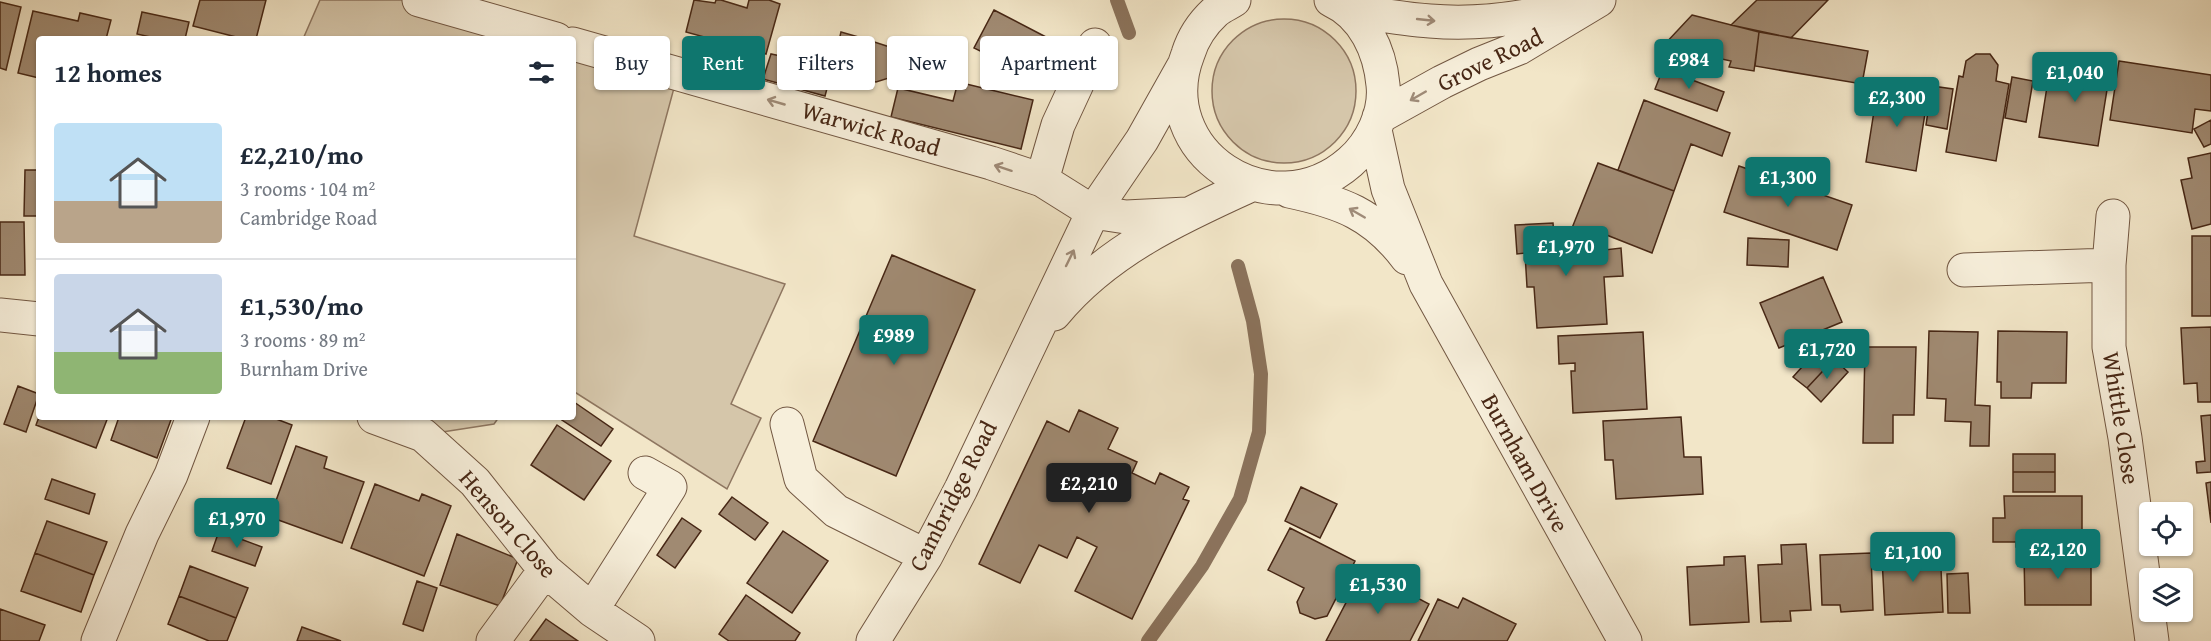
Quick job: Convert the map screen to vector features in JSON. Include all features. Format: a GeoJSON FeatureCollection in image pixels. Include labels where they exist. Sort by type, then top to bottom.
{"type":"FeatureCollection","features":[{"type":"Feature","properties":{"kind":"street","name":"Burnham Drive"},"geometry":{"type":"LineString","coordinates":[[1196,0],[1181,96],[1188,125],[1202,151],[1224,172],[1266,187],[1335,202],[1371,221],[1399,248],[1426,284]]}},
{"type":"Feature","properties":{"kind":"street","name":"Cambridge Road"},"geometry":{"type":"LineString","coordinates":[[873,641],[926,555],[961,489],[1026,348],[1093,212],[1142,140],[1188,52],[1215,12],[1234,0]]}},
{"type":"Feature","properties":{"kind":"street","name":"Grove Road"},"geometry":{"type":"LineString","coordinates":[[1338,3],[1433,21],[1475,21],[1516,18],[1558,10],[1591,0]]}},
{"type":"Feature","properties":{"kind":"street","name":"Grove Road"},"geometry":{"type":"LineString","coordinates":[[1377,124],[1451,78],[1519,48],[1599,0]]}},
{"type":"Feature","properties":{"kind":"street"},"geometry":{"type":"LineString","coordinates":[[435,2],[546,36]]}},
{"type":"Feature","properties":{"kind":"street"},"geometry":{"type":"LineString","coordinates":[[1338,3],[1366,32],[1380,59],[1383,88],[1377,124]]}},
{"type":"Feature","properties":{"kind":"street","name":"Warwick Road"},"geometry":{"type":"LineString","coordinates":[[576,45],[1042,180],[1093,212]]}},
{"type":"Feature","properties":{"kind":"street"},"geometry":{"type":"LineString","coordinates":[[1042,180],[1049,150],[1074,90]]}},
{"type":"Feature","properties":{"kind":"street","name":"Burnham Drive"},"geometry":{"type":"LineString","coordinates":[[1377,124],[1388,189],[1426,284],[1625,641]]}},
{"type":"Feature","properties":{"kind":"street","name":"Cambridge Road"},"geometry":{"type":"LineString","coordinates":[[1026,348],[1071,294],[1137,241],[1187,214],[1266,187],[1310,185],[1337,174],[1359,155],[1377,124]]}},
{"type":"Feature","properties":{"kind":"street"},"geometry":{"type":"LineString","coordinates":[[1093,212],[1126,217],[1187,214]]}},
{"type":"Feature","properties":{"kind":"street","name":"Whittle Close"},"geometry":{"type":"LineString","coordinates":[[2113,216],[2109,265],[2109,347],[2125,438],[2152,641]]}},
{"type":"Feature","properties":{"kind":"street"},"geometry":{"type":"LineString","coordinates":[[1964,270],[2109,265]]}},
{"type":"Feature","properties":{"kind":"street"},"geometry":{"type":"LineString","coordinates":[[0,315],[36,319]]}},
{"type":"Feature","properties":{"kind":"street"},"geometry":{"type":"LineString","coordinates":[[98,641],[142,534],[171,475],[192,420]]}},
{"type":"Feature","properties":{"kind":"street","name":"Henson Close"},"geometry":{"type":"LineString","coordinates":[[382,420],[423,435],[475,482],[544,570],[592,610],[638,641]]}},
{"type":"Feature","properties":{"kind":"street"},"geometry":{"type":"LineString","coordinates":[[788,424],[801,479],[836,511],[926,555]]}},
{"type":"Feature","properties":{"kind":"street"},"geometry":{"type":"LineString","coordinates":[[592,610],[670,487],[645,473]]}},
{"type":"Feature","properties":{"kind":"street"},"geometry":{"type":"LineString","coordinates":[[493,641],[544,570]]}},
{"type":"Feature","properties":{"kind":"shaded area"},"geometry":{"type":"Polygon","coordinates":[[[320,0],[419,0],[545,36],[304,36],[320,0]]]}},
{"type":"Feature","properties":{"kind":"shaded area"},"geometry":{"type":"Polygon","coordinates":[[[1284,19],[1312,24],[1335,40],[1351,63],[1356,91],[1351,119],[1335,142],[1312,158],[1284,163],[1256,158],[1233,142],[1217,119],[1212,91],[1217,63],[1233,40],[1256,24],[1284,19]]]}},
{"type":"Feature","properties":{"kind":"shaded area"},"geometry":{"type":"Polygon","coordinates":[[[576,45],[594,53],[594,90],[670,90],[670,86],[674,88],[634,236],[785,284],[731,404],[761,418],[727,489],[576,393],[576,45]]]}},
{"type":"Feature","properties":{"kind":"shaded area"},"geometry":{"type":"Polygon","coordinates":[[[382,420],[497,420],[494,424],[423,435],[382,420]]]}},
{"type":"Feature","properties":{"kind":"building"},"geometry":{"type":"Polygon","coordinates":[[[200,0],[266,0],[257,36],[232,36],[193,26],[200,0]]]}},
{"type":"Feature","properties":{"kind":"building"},"geometry":{"type":"Polygon","coordinates":[[[694,0],[715,3],[716,0],[721,0],[747,8],[749,0],[769,0],[780,4],[766,54],[765,36],[701,36],[686,32],[694,0]]]}},
{"type":"Feature","properties":{"kind":"building"},"geometry":{"type":"Polygon","coordinates":[[[1757,0],[1828,0],[1791,38],[1731,25],[1757,0]]]}},
{"type":"Feature","properties":{"kind":"building"},"geometry":{"type":"Polygon","coordinates":[[[0,2],[21,7],[6,70],[0,68],[0,2]]]}},
{"type":"Feature","properties":{"kind":"building"},"geometry":{"type":"Polygon","coordinates":[[[994,10],[1044,36],[980,36],[994,10]]]}},
{"type":"Feature","properties":{"kind":"building"},"geometry":{"type":"Polygon","coordinates":[[[33,11],[78,21],[80,13],[111,20],[107,36],[36,36],[36,77],[18,73],[33,11]]]}},
{"type":"Feature","properties":{"kind":"building"},"geometry":{"type":"Polygon","coordinates":[[[142,12],[189,22],[186,36],[137,34],[142,12]]]}},
{"type":"Feature","properties":{"kind":"building"},"geometry":{"type":"Polygon","coordinates":[[[1692,15],[1759,32],[1754,71],[1729,67],[1731,61],[1663,46],[1692,15]]]}},
{"type":"Feature","properties":{"kind":"building"},"geometry":{"type":"Polygon","coordinates":[[[841,32],[855,36],[840,36],[841,32]]]}},
{"type":"Feature","properties":{"kind":"building"},"geometry":{"type":"Polygon","coordinates":[[[1759,32],[1868,51],[1862,84],[1755,66],[1759,32]]]}},
{"type":"Feature","properties":{"kind":"building"},"geometry":{"type":"Polygon","coordinates":[[[980,37],[980,51],[974,48],[980,37]]]}},
{"type":"Feature","properties":{"kind":"building"},"geometry":{"type":"Polygon","coordinates":[[[875,42],[887,46],[887,79],[876,82],[875,42]]]}},
{"type":"Feature","properties":{"kind":"building"},"geometry":{"type":"Polygon","coordinates":[[[771,54],[777,55],[777,83],[765,80],[771,54]]]}},
{"type":"Feature","properties":{"kind":"building"},"geometry":{"type":"Polygon","coordinates":[[[1976,54],[1990,54],[1998,65],[1996,81],[2009,84],[1996,161],[1946,152],[1959,76],[1963,77],[1966,61],[1976,54]]]}},
{"type":"Feature","properties":{"kind":"building"},"geometry":{"type":"Polygon","coordinates":[[[2071,58],[2105,64],[2103,76],[2109,77],[2098,146],[2039,137],[2050,68],[2069,71],[2071,58]]]}},
{"type":"Feature","properties":{"kind":"building"},"geometry":{"type":"Polygon","coordinates":[[[2119,61],[2211,75],[2211,111],[2195,109],[2192,133],[2110,120],[2119,61]]]}},
{"type":"Feature","properties":{"kind":"building"},"geometry":{"type":"Polygon","coordinates":[[[1663,69],[1724,92],[1717,111],[1655,89],[1663,69]]]}},
{"type":"Feature","properties":{"kind":"building"},"geometry":{"type":"Polygon","coordinates":[[[2012,77],[2033,81],[2026,122],[2005,118],[2012,77]]]}},
{"type":"Feature","properties":{"kind":"building"},"geometry":{"type":"Polygon","coordinates":[[[968,84],[980,87],[980,90],[991,90],[1033,100],[1021,149],[891,117],[898,90],[953,101],[956,90],[968,90],[968,84]]]}},
{"type":"Feature","properties":{"kind":"building"},"geometry":{"type":"Polygon","coordinates":[[[1878,86],[1928,94],[1916,171],[1866,162],[1878,86]]]}},
{"type":"Feature","properties":{"kind":"building"},"geometry":{"type":"Polygon","coordinates":[[[1932,86],[1953,89],[1947,129],[1926,125],[1932,86]]]}},
{"type":"Feature","properties":{"kind":"building"},"geometry":{"type":"Polygon","coordinates":[[[803,90],[827,90],[825,96],[803,90]]]}},
{"type":"Feature","properties":{"kind":"building"},"geometry":{"type":"Polygon","coordinates":[[[1644,100],[1730,133],[1722,156],[1691,144],[1674,191],[1618,170],[1644,100]]]}},
{"type":"Feature","properties":{"kind":"building"},"geometry":{"type":"Polygon","coordinates":[[[2211,120],[2211,144],[2204,147],[2194,129],[2211,120]]]}},
{"type":"Feature","properties":{"kind":"building"},"geometry":{"type":"Polygon","coordinates":[[[2211,153],[2211,224],[2192,229],[2181,180],[2192,178],[2188,158],[2211,153]]]}},
{"type":"Feature","properties":{"kind":"building"},"geometry":{"type":"Polygon","coordinates":[[[1598,163],[1674,191],[1652,253],[1599,232],[1596,237],[1572,228],[1598,163]]]}},
{"type":"Feature","properties":{"kind":"building"},"geometry":{"type":"Polygon","coordinates":[[[1739,166],[1852,205],[1837,250],[1724,212],[1739,166]]]}},
{"type":"Feature","properties":{"kind":"building"},"geometry":{"type":"Polygon","coordinates":[[[25,170],[36,170],[36,216],[24,216],[25,170]]]}},
{"type":"Feature","properties":{"kind":"building"},"geometry":{"type":"Polygon","coordinates":[[[0,222],[24,222],[25,275],[0,275],[0,222]]]}},
{"type":"Feature","properties":{"kind":"building"},"geometry":{"type":"Polygon","coordinates":[[[1553,223],[1555,248],[1605,244],[1605,250],[1621,248],[1623,276],[1604,277],[1607,324],[1537,328],[1534,287],[1527,287],[1525,253],[1517,254],[1515,225],[1553,223]]]}},
{"type":"Feature","properties":{"kind":"building"},"geometry":{"type":"Polygon","coordinates":[[[2192,236],[2211,236],[2211,316],[2192,316],[2192,236]]]}},
{"type":"Feature","properties":{"kind":"building"},"geometry":{"type":"Polygon","coordinates":[[[1748,238],[1789,240],[1788,267],[1747,265],[1748,238]]]}},
{"type":"Feature","properties":{"kind":"building"},"geometry":{"type":"Polygon","coordinates":[[[892,255],[975,290],[896,476],[813,441],[892,255]]]}},
{"type":"Feature","properties":{"kind":"building"},"geometry":{"type":"Polygon","coordinates":[[[1823,277],[1842,322],[1779,348],[1760,303],[1823,277]]]}},
{"type":"Feature","properties":{"kind":"building"},"geometry":{"type":"Polygon","coordinates":[[[2211,327],[2211,402],[2198,402],[2197,383],[2184,384],[2181,328],[2211,327]]]}},
{"type":"Feature","properties":{"kind":"building"},"geometry":{"type":"Polygon","coordinates":[[[1929,331],[1978,332],[1975,405],[1990,406],[1989,446],[1970,446],[1971,422],[1945,421],[1946,399],[1927,398],[1929,331]]]}},
{"type":"Feature","properties":{"kind":"building"},"geometry":{"type":"Polygon","coordinates":[[[1998,331],[2067,332],[2066,383],[2032,383],[2031,398],[2001,398],[2001,382],[1997,382],[1998,331]]]}},
{"type":"Feature","properties":{"kind":"building"},"geometry":{"type":"Polygon","coordinates":[[[1643,332],[1647,409],[1573,413],[1571,371],[1575,371],[1575,363],[1559,364],[1558,336],[1643,332]]]}},
{"type":"Feature","properties":{"kind":"building"},"geometry":{"type":"Polygon","coordinates":[[[1820,347],[1834,359],[1807,388],[1793,377],[1820,347]]]}},
{"type":"Feature","properties":{"kind":"building"},"geometry":{"type":"Polygon","coordinates":[[[1865,347],[1916,347],[1914,415],[1893,415],[1893,443],[1863,443],[1865,347]]]}},
{"type":"Feature","properties":{"kind":"building"},"geometry":{"type":"Polygon","coordinates":[[[1834,359],[1848,372],[1821,402],[1807,388],[1834,359]]]}},
{"type":"Feature","properties":{"kind":"building"},"geometry":{"type":"Polygon","coordinates":[[[18,386],[36,393],[36,403],[26,432],[4,424],[18,386]]]}},
{"type":"Feature","properties":{"kind":"building"},"geometry":{"type":"Polygon","coordinates":[[[576,403],[613,429],[601,446],[562,420],[576,420],[576,403]]]}},
{"type":"Feature","properties":{"kind":"building"},"geometry":{"type":"Polygon","coordinates":[[[1079,410],[1118,428],[1108,449],[1137,462],[1132,473],[1155,484],[1160,473],[1189,487],[1183,499],[1189,501],[1132,619],[1075,591],[1097,547],[1077,537],[1067,558],[1039,545],[1020,583],[979,564],[1047,421],[1069,432],[1079,410]]]}},
{"type":"Feature","properties":{"kind":"building"},"geometry":{"type":"Polygon","coordinates":[[[2211,415],[2211,472],[2197,473],[2196,462],[2205,461],[2201,416],[2211,415]]]}},
{"type":"Feature","properties":{"kind":"building"},"geometry":{"type":"Polygon","coordinates":[[[1681,417],[1684,457],[1701,457],[1703,494],[1616,499],[1613,460],[1605,460],[1603,421],[1681,417]]]}},
{"type":"Feature","properties":{"kind":"building"},"geometry":{"type":"Polygon","coordinates":[[[38,420],[107,420],[96,448],[36,425],[38,420]]]}},
{"type":"Feature","properties":{"kind":"building"},"geometry":{"type":"Polygon","coordinates":[[[118,420],[171,420],[157,458],[111,440],[118,420]]]}},
{"type":"Feature","properties":{"kind":"building"},"geometry":{"type":"Polygon","coordinates":[[[245,420],[279,420],[292,425],[271,484],[227,468],[245,420]]]}},
{"type":"Feature","properties":{"kind":"building"},"geometry":{"type":"Polygon","coordinates":[[[557,425],[611,461],[584,500],[531,465],[557,425]]]}},
{"type":"Feature","properties":{"kind":"building"},"geometry":{"type":"Polygon","coordinates":[[[296,446],[327,457],[324,468],[364,482],[342,543],[270,517],[296,446]]]}},
{"type":"Feature","properties":{"kind":"building"},"geometry":{"type":"Polygon","coordinates":[[[2013,454],[2055,454],[2055,472],[2013,472],[2013,454]]]}},
{"type":"Feature","properties":{"kind":"building"},"geometry":{"type":"Polygon","coordinates":[[[2013,472],[2055,472],[2055,492],[2013,492],[2013,472]]]}},
{"type":"Feature","properties":{"kind":"building"},"geometry":{"type":"Polygon","coordinates":[[[52,479],[95,494],[89,514],[45,499],[52,479]]]}},
{"type":"Feature","properties":{"kind":"building"},"geometry":{"type":"Polygon","coordinates":[[[2211,482],[2211,523],[2206,483],[2211,482]]]}},
{"type":"Feature","properties":{"kind":"building"},"geometry":{"type":"Polygon","coordinates":[[[375,484],[419,501],[422,494],[451,506],[424,576],[351,548],[375,484]]]}},
{"type":"Feature","properties":{"kind":"building"},"geometry":{"type":"Polygon","coordinates":[[[1301,487],[1337,504],[1320,538],[1285,521],[1301,487]]]}},
{"type":"Feature","properties":{"kind":"building"},"geometry":{"type":"Polygon","coordinates":[[[2004,496],[2082,496],[2082,547],[2016,547],[2016,542],[1993,542],[1993,518],[2005,518],[2004,496]]]}},
{"type":"Feature","properties":{"kind":"building"},"geometry":{"type":"Polygon","coordinates":[[[732,497],[768,523],[755,540],[719,514],[732,497]]]}},
{"type":"Feature","properties":{"kind":"building"},"geometry":{"type":"Polygon","coordinates":[[[682,518],[701,531],[675,568],[657,555],[682,518]]]}},
{"type":"Feature","properties":{"kind":"building"},"geometry":{"type":"Polygon","coordinates":[[[47,521],[107,542],[94,575],[35,553],[47,521]]]}},
{"type":"Feature","properties":{"kind":"building"},"geometry":{"type":"Polygon","coordinates":[[[1290,528],[1355,561],[1327,616],[1315,619],[1300,613],[1297,602],[1304,588],[1268,570],[1290,528]]]}},
{"type":"Feature","properties":{"kind":"building"},"geometry":{"type":"Polygon","coordinates":[[[219,531],[262,547],[255,566],[212,551],[219,531]]]}},
{"type":"Feature","properties":{"kind":"building"},"geometry":{"type":"Polygon","coordinates":[[[783,531],[828,561],[792,613],[747,583],[783,531]]]}},
{"type":"Feature","properties":{"kind":"building"},"geometry":{"type":"Polygon","coordinates":[[[457,534],[518,559],[500,606],[440,585],[457,534]]]}},
{"type":"Feature","properties":{"kind":"building"},"geometry":{"type":"Polygon","coordinates":[[[1806,544],[1811,610],[1790,611],[1791,621],[1761,622],[1758,565],[1782,564],[1781,545],[1806,544]]]}},
{"type":"Feature","properties":{"kind":"building"},"geometry":{"type":"Polygon","coordinates":[[[1920,547],[1940,547],[1943,612],[1885,615],[1882,558],[1921,556],[1920,547]]]}},
{"type":"Feature","properties":{"kind":"building"},"geometry":{"type":"Polygon","coordinates":[[[35,553],[94,575],[81,612],[21,591],[35,553]]]}},
{"type":"Feature","properties":{"kind":"building"},"geometry":{"type":"Polygon","coordinates":[[[1871,553],[1873,610],[1841,612],[1840,605],[1822,605],[1820,555],[1871,553]]]}},
{"type":"Feature","properties":{"kind":"building"},"geometry":{"type":"Polygon","coordinates":[[[2091,554],[2091,605],[2025,605],[2024,555],[2091,554]]]}},
{"type":"Feature","properties":{"kind":"building"},"geometry":{"type":"Polygon","coordinates":[[[1745,556],[1749,622],[1690,625],[1687,567],[1724,565],[1724,557],[1745,556]]]}},
{"type":"Feature","properties":{"kind":"building"},"geometry":{"type":"Polygon","coordinates":[[[190,566],[248,588],[236,618],[179,596],[190,566]]]}},
{"type":"Feature","properties":{"kind":"building"},"geometry":{"type":"Polygon","coordinates":[[[1968,573],[1970,613],[1948,613],[1947,574],[1968,573]]]}},
{"type":"Feature","properties":{"kind":"building"},"geometry":{"type":"Polygon","coordinates":[[[1361,574],[1406,596],[1408,593],[1429,604],[1410,641],[1326,641],[1361,574]]]}},
{"type":"Feature","properties":{"kind":"building"},"geometry":{"type":"Polygon","coordinates":[[[417,581],[437,588],[423,631],[403,624],[417,581]]]}},
{"type":"Feature","properties":{"kind":"building"},"geometry":{"type":"Polygon","coordinates":[[[746,595],[800,633],[795,641],[729,641],[719,634],[746,595]]]}},
{"type":"Feature","properties":{"kind":"building"},"geometry":{"type":"Polygon","coordinates":[[[179,596],[236,618],[227,641],[209,641],[168,624],[179,596]]]}},
{"type":"Feature","properties":{"kind":"building"},"geometry":{"type":"Polygon","coordinates":[[[1463,598],[1516,624],[1507,641],[1418,641],[1438,599],[1458,608],[1463,598]]]}},
{"type":"Feature","properties":{"kind":"building"},"geometry":{"type":"Polygon","coordinates":[[[0,609],[45,625],[39,641],[0,641],[0,609]]]}},
{"type":"Feature","properties":{"kind":"building"},"geometry":{"type":"Polygon","coordinates":[[[546,619],[578,641],[530,641],[546,619]]]}},
{"type":"Feature","properties":{"kind":"building"},"geometry":{"type":"Polygon","coordinates":[[[302,627],[341,641],[297,641],[302,627]]]}},
{"type":"Feature","properties":{"kind":"waterway"},"geometry":{"type":"LineString","coordinates":[[1117,0],[1129,33]]}},
{"type":"Feature","properties":{"kind":"waterway"},"geometry":{"type":"LineString","coordinates":[[1148,641],[1202,566],[1240,499],[1259,432],[1261,374],[1253,321],[1238,266]]}}]}
